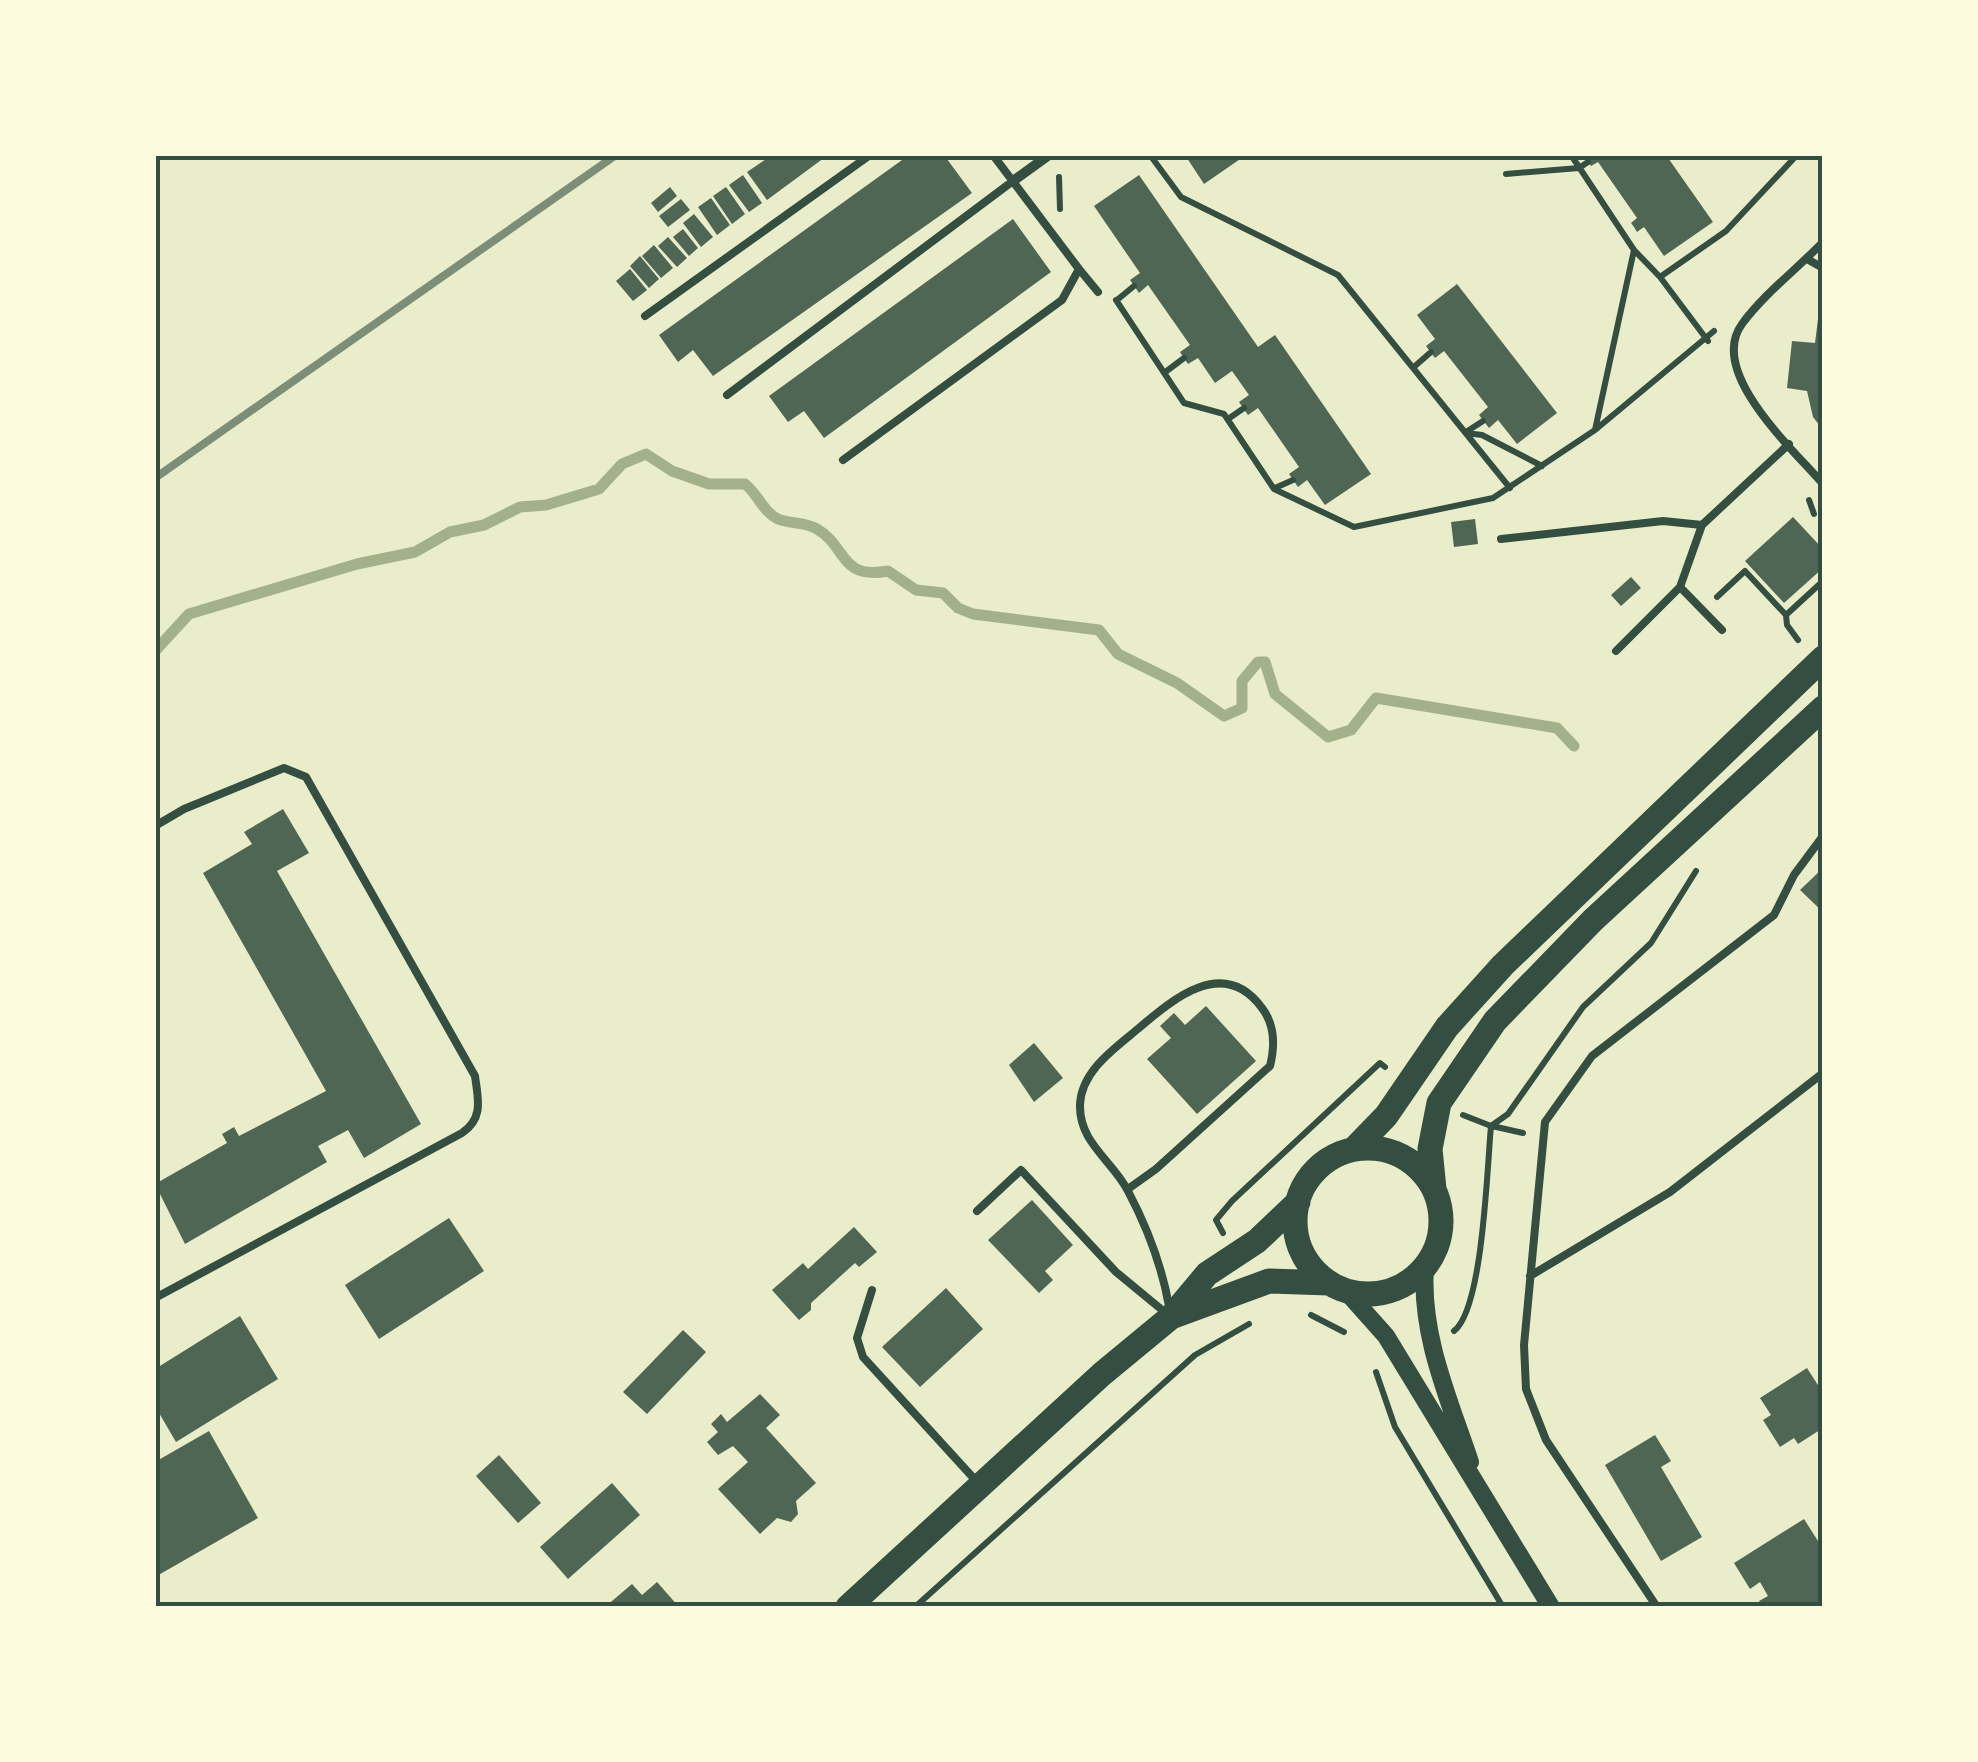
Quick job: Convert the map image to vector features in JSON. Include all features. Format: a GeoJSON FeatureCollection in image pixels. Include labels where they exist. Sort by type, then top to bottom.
{"type":"FeatureCollection","features":[{"type":"Feature","properties":{"kind":"main road"},"geometry":{"type":"LineString","coordinates":[[848,1607],[1102,1374],[1172,1318],[1208,1274],[1298,1202],[1318,1168],[1354,1149],[1386,1116],[1446,1027],[1503,965],[1823,658]]}},
{"type":"Feature","properties":{"kind":"main road"},"geometry":{"type":"LineString","coordinates":[[1172,1318],[1281,1279],[1368,1294],[1392,1290],[1425,1267],[1441,1233],[1430,1149],[1440,1103],[1464,1062],[1538,972],[1823,708]]}},
{"type":"Feature","properties":{"kind":"main road"},"geometry":{"type":"LineString","coordinates":[[1354,1149],[1396,1153],[1422,1171],[1434,1188]]}},
{"type":"Feature","properties":{"kind":"main road"},"geometry":{"type":"LineString","coordinates":[[1298,1202],[1296,1225],[1300,1247],[1337,1286]]}},
{"type":"Feature","properties":{"kind":"street"},"geometry":{"type":"LineString","coordinates":[[1013,182],[1049,155]]}},
{"type":"Feature","properties":{"kind":"street"},"geometry":{"type":"LineString","coordinates":[[1425,1267],[1424,1307],[1431,1343],[1480,1491]]}},
{"type":"Feature","properties":{"kind":"street"},"geometry":{"type":"LineString","coordinates":[[1337,1286],[1378,1322],[1551,1607]]}},
{"type":"Feature","properties":{"kind":"lane"},"geometry":{"type":"LineString","coordinates":[[645,316],[870,155]]}},
{"type":"Feature","properties":{"kind":"lane"},"geometry":{"type":"LineString","coordinates":[[993,155],[1098,292]]}},
{"type":"Feature","properties":{"kind":"lane"},"geometry":{"type":"LineString","coordinates":[[726,395],[1013,182]]}},
{"type":"Feature","properties":{"kind":"lane"},"geometry":{"type":"LineString","coordinates":[[1823,242],[1742,323],[1732,355],[1744,387],[1823,484]]}},
{"type":"Feature","properties":{"kind":"lane"},"geometry":{"type":"LineString","coordinates":[[1807,259],[1823,268]]}},
{"type":"Feature","properties":{"kind":"lane"},"geometry":{"type":"LineString","coordinates":[[843,460],[1062,300],[1079,269]]}},
{"type":"Feature","properties":{"kind":"lane"},"geometry":{"type":"LineString","coordinates":[[1616,651],[1680,587],[1702,525],[1789,444]]}},
{"type":"Feature","properties":{"kind":"lane"},"geometry":{"type":"LineString","coordinates":[[1501,538],[1662,520],[1702,525]]}},
{"type":"Feature","properties":{"kind":"lane"},"geometry":{"type":"LineString","coordinates":[[1680,587],[1722,630]]}},
{"type":"Feature","properties":{"kind":"lane"},"geometry":{"type":"LineString","coordinates":[[155,826],[184,809],[284,768],[306,776],[475,1076],[479,1111],[462,1133],[155,1298]]}},
{"type":"Feature","properties":{"kind":"lane"},"geometry":{"type":"LineString","coordinates":[[1657,1607],[1546,1440],[1534,1412],[1524,1369],[1545,1122],[1592,1056],[1774,915],[1794,875],[1823,836]]}},
{"type":"Feature","properties":{"kind":"lane"},"geometry":{"type":"LineString","coordinates":[[1128,1189],[1156,1169],[1270,1066],[1272,1030],[1266,1014],[1243,990],[1214,983],[1182,992],[1091,1074],[1080,1105],[1090,1141],[1128,1189],[1161,1263],[1172,1318]]}},
{"type":"Feature","properties":{"kind":"lane"},"geometry":{"type":"LineString","coordinates":[[1530,1276],[1670,1192],[1823,1074]]}},
{"type":"Feature","properties":{"kind":"lane"},"geometry":{"type":"LineString","coordinates":[[977,1212],[1021,1170],[1116,1272],[1172,1318]]}},
{"type":"Feature","properties":{"kind":"lane"},"geometry":{"type":"LineString","coordinates":[[872,1290],[857,1338],[864,1357],[981,1486]]}},
{"type":"Feature","properties":{"kind":"path"},"geometry":{"type":"LineString","coordinates":[[1150,155],[1181,197],[1338,275],[1510,488]]}},
{"type":"Feature","properties":{"kind":"path"},"geometry":{"type":"LineString","coordinates":[[1571,155],[1634,250],[1704,333]]}},
{"type":"Feature","properties":{"kind":"path"},"geometry":{"type":"LineString","coordinates":[[1660,277],[1726,230],[1797,155]]}},
{"type":"Feature","properties":{"kind":"path"},"geometry":{"type":"LineString","coordinates":[[1506,174],[1580,168],[1588,162]]}},
{"type":"Feature","properties":{"kind":"path"},"geometry":{"type":"LineString","coordinates":[[1061,213],[1057,182],[1063,169]]}},
{"type":"Feature","properties":{"kind":"path"},"geometry":{"type":"LineString","coordinates":[[1623,234],[1634,228]]}},
{"type":"Feature","properties":{"kind":"path"},"geometry":{"type":"LineString","coordinates":[[1595,430],[1634,250]]}},
{"type":"Feature","properties":{"kind":"path"},"geometry":{"type":"LineString","coordinates":[[1116,301],[1134,286]]}},
{"type":"Feature","properties":{"kind":"path"},"geometry":{"type":"LineString","coordinates":[[1113,288],[1116,301],[1184,403],[1228,419],[1274,489],[1354,528],[1492,498],[1595,430],[1717,327]]}},
{"type":"Feature","properties":{"kind":"path"},"geometry":{"type":"LineString","coordinates":[[1415,366],[1430,352]]}},
{"type":"Feature","properties":{"kind":"path"},"geometry":{"type":"LineString","coordinates":[[1164,372],[1184,358]]}},
{"type":"Feature","properties":{"kind":"path"},"geometry":{"type":"LineString","coordinates":[[1228,419],[1244,408]]}},
{"type":"Feature","properties":{"kind":"path"},"geometry":{"type":"LineString","coordinates":[[1465,433],[1483,421]]}},
{"type":"Feature","properties":{"kind":"path"},"geometry":{"type":"LineString","coordinates":[[1465,433],[1482,435],[1542,466]]}},
{"type":"Feature","properties":{"kind":"path"},"geometry":{"type":"LineString","coordinates":[[1274,489],[1294,480]]}},
{"type":"Feature","properties":{"kind":"path"},"geometry":{"type":"LineString","coordinates":[[1703,610],[1745,571],[1786,614],[1786,625],[1799,641]]}},
{"type":"Feature","properties":{"kind":"path"},"geometry":{"type":"LineString","coordinates":[[1786,614],[1823,581]]}},
{"type":"Feature","properties":{"kind":"path"},"geometry":{"type":"LineString","coordinates":[[1431,1343],[1453,1332],[1470,1312],[1491,1126],[1508,1114],[1583,1008],[1643,953],[1690,878]]}},
{"type":"Feature","properties":{"kind":"path"},"geometry":{"type":"LineString","coordinates":[[1235,1256],[1216,1220],[1232,1200],[1380,1063],[1408,1083]]}},
{"type":"Feature","properties":{"kind":"path"},"geometry":{"type":"LineString","coordinates":[[1440,1103],[1509,1133]]}},
{"type":"Feature","properties":{"kind":"path"},"geometry":{"type":"LineString","coordinates":[[915,1607],[1195,1355],[1266,1314],[1252,1288]]}},
{"type":"Feature","properties":{"kind":"path"},"geometry":{"type":"LineString","coordinates":[[1302,1311],[1356,1342]]}},
{"type":"Feature","properties":{"kind":"path"},"geometry":{"type":"LineString","coordinates":[[1398,1355],[1374,1361],[1378,1389],[1396,1428],[1503,1607]]}},
{"type":"Feature","properties":{"kind":"building"},"geometry":{"type":"Polygon","coordinates":[[[772,155],[828,155],[767,200],[747,172],[772,155]]]}},
{"type":"Feature","properties":{"kind":"building"},"geometry":{"type":"Polygon","coordinates":[[[909,155],[944,155],[972,193],[713,376],[693,350],[678,362],[659,335],[909,155]]]}},
{"type":"Feature","properties":{"kind":"building"},"geometry":{"type":"Polygon","coordinates":[[[1185,155],[1246,155],[1204,184],[1185,155]]]}},
{"type":"Feature","properties":{"kind":"building"},"geometry":{"type":"Polygon","coordinates":[[[1666,155],[1713,222],[1664,256],[1644,227],[1637,232],[1631,223],[1637,218],[1598,162],[1591,166],[1585,157],[1666,155]]]}},
{"type":"Feature","properties":{"kind":"building"},"geometry":{"type":"Polygon","coordinates":[[[743,175],[762,203],[749,212],[729,185],[743,175]]]}},
{"type":"Feature","properties":{"kind":"building"},"geometry":{"type":"Polygon","coordinates":[[[1139,175],[1258,347],[1275,335],[1371,474],[1325,505],[1307,480],[1298,487],[1289,474],[1299,467],[1258,408],[1248,415],[1239,402],[1249,395],[1232,371],[1215,383],[1198,358],[1188,364],[1180,352],[1190,345],[1148,285],[1139,293],[1130,280],[1140,273],[1094,206],[1139,175]]]}},
{"type":"Feature","properties":{"kind":"building"},"geometry":{"type":"Polygon","coordinates":[[[670,187],[677,196],[658,212],[651,203],[670,187]]]}},
{"type":"Feature","properties":{"kind":"building"},"geometry":{"type":"Polygon","coordinates":[[[726,187],[745,214],[732,224],[713,196],[726,187]]]}},
{"type":"Feature","properties":{"kind":"building"},"geometry":{"type":"Polygon","coordinates":[[[711,198],[730,225],[717,235],[698,207],[711,198]]]}},
{"type":"Feature","properties":{"kind":"building"},"geometry":{"type":"Polygon","coordinates":[[[681,199],[690,210],[668,227],[659,216],[681,199]]]}},
{"type":"Feature","properties":{"kind":"building"},"geometry":{"type":"Polygon","coordinates":[[[694,214],[713,237],[701,247],[683,223],[694,214]]]}},
{"type":"Feature","properties":{"kind":"building"},"geometry":{"type":"Polygon","coordinates":[[[1013,219],[1051,272],[824,438],[804,411],[788,422],[769,396],[1013,219]]]}},
{"type":"Feature","properties":{"kind":"building"},"geometry":{"type":"Polygon","coordinates":[[[683,229],[698,248],[689,256],[673,237],[683,229]]]}},
{"type":"Feature","properties":{"kind":"building"},"geometry":{"type":"Polygon","coordinates":[[[668,237],[687,258],[677,267],[658,246],[668,237]]]}},
{"type":"Feature","properties":{"kind":"building"},"geometry":{"type":"Polygon","coordinates":[[[654,245],[673,268],[661,278],[642,256],[654,245]]]}},
{"type":"Feature","properties":{"kind":"building"},"geometry":{"type":"Polygon","coordinates":[[[640,256],[659,279],[649,288],[630,266],[640,256]]]}},
{"type":"Feature","properties":{"kind":"building"},"geometry":{"type":"Polygon","coordinates":[[[630,269],[647,290],[633,301],[616,281],[630,269]]]}},
{"type":"Feature","properties":{"kind":"building"},"geometry":{"type":"Polygon","coordinates":[[[1457,284],[1557,413],[1517,444],[1498,420],[1489,428],[1479,415],[1488,407],[1444,351],[1435,358],[1426,346],[1435,339],[1417,315],[1457,284]]]}},
{"type":"Feature","properties":{"kind":"building"},"geometry":{"type":"Polygon","coordinates":[[[1818,319],[1823,320],[1823,430],[1813,417],[1807,391],[1787,388],[1792,341],[1815,343],[1818,319]]]}},
{"type":"Feature","properties":{"kind":"building"},"geometry":{"type":"Polygon","coordinates":[[[1793,517],[1823,549],[1823,568],[1784,603],[1745,561],[1793,517]]]}},
{"type":"Feature","properties":{"kind":"building"},"geometry":{"type":"Polygon","coordinates":[[[1475,519],[1478,544],[1454,547],[1451,522],[1475,519]]]}},
{"type":"Feature","properties":{"kind":"building"},"geometry":{"type":"Polygon","coordinates":[[[1631,577],[1641,588],[1621,606],[1611,595],[1631,577]]]}},
{"type":"Feature","properties":{"kind":"building"},"geometry":{"type":"Polygon","coordinates":[[[283,809],[309,853],[277,871],[421,1124],[364,1158],[348,1130],[318,1146],[327,1162],[185,1244],[155,1184],[227,1143],[222,1134],[234,1127],[239,1136],[326,1091],[203,873],[252,844],[244,832],[283,809]]]}},
{"type":"Feature","properties":{"kind":"building"},"geometry":{"type":"Polygon","coordinates":[[[1823,868],[1823,912],[1800,890],[1823,868]]]}},
{"type":"Feature","properties":{"kind":"building"},"geometry":{"type":"Polygon","coordinates":[[[1206,1006],[1256,1061],[1197,1114],[1147,1059],[1171,1038],[1160,1026],[1174,1013],[1185,1025],[1206,1006]]]}},
{"type":"Feature","properties":{"kind":"building"},"geometry":{"type":"Polygon","coordinates":[[[1034,1043],[1063,1078],[1034,1102],[1009,1065],[1034,1043]]]}},
{"type":"Feature","properties":{"kind":"building"},"geometry":{"type":"Polygon","coordinates":[[[1032,1200],[1073,1245],[1045,1271],[1053,1280],[1039,1293],[988,1240],[1032,1200]]]}},
{"type":"Feature","properties":{"kind":"building"},"geometry":{"type":"Polygon","coordinates":[[[449,1218],[484,1271],[379,1339],[345,1285],[449,1218]]]}},
{"type":"Feature","properties":{"kind":"building"},"geometry":{"type":"Polygon","coordinates":[[[854,1227],[877,1252],[859,1267],[855,1263],[811,1303],[811,1310],[799,1320],[772,1290],[803,1263],[808,1269],[854,1227]]]}},
{"type":"Feature","properties":{"kind":"building"},"geometry":{"type":"Polygon","coordinates":[[[946,1288],[983,1329],[920,1387],[882,1347],[946,1288]]]}},
{"type":"Feature","properties":{"kind":"building"},"geometry":{"type":"Polygon","coordinates":[[[240,1316],[278,1379],[176,1442],[155,1406],[155,1369],[240,1316]]]}},
{"type":"Feature","properties":{"kind":"building"},"geometry":{"type":"Polygon","coordinates":[[[683,1330],[706,1352],[647,1414],[623,1392],[683,1330]]]}},
{"type":"Feature","properties":{"kind":"building"},"geometry":{"type":"Polygon","coordinates":[[[1807,1368],[1823,1393],[1823,1428],[1798,1444],[1794,1438],[1780,1447],[1763,1420],[1771,1415],[1760,1398],[1807,1368]]]}},
{"type":"Feature","properties":{"kind":"building"},"geometry":{"type":"Polygon","coordinates":[[[760,1394],[780,1415],[766,1428],[816,1483],[796,1501],[798,1514],[791,1522],[777,1518],[760,1534],[718,1489],[748,1462],[733,1446],[718,1455],[707,1442],[718,1432],[711,1424],[721,1414],[727,1422],[760,1394]]]}},
{"type":"Feature","properties":{"kind":"building"},"geometry":{"type":"Polygon","coordinates":[[[209,1431],[258,1518],[155,1577],[155,1462],[209,1431]]]}},
{"type":"Feature","properties":{"kind":"building"},"geometry":{"type":"Polygon","coordinates":[[[1655,1435],[1671,1461],[1661,1467],[1702,1537],[1661,1561],[1605,1465],[1655,1435]]]}},
{"type":"Feature","properties":{"kind":"building"},"geometry":{"type":"Polygon","coordinates":[[[499,1455],[541,1503],[518,1523],[476,1476],[499,1455]]]}},
{"type":"Feature","properties":{"kind":"building"},"geometry":{"type":"Polygon","coordinates":[[[612,1483],[640,1515],[568,1579],[540,1547],[612,1483]]]}},
{"type":"Feature","properties":{"kind":"building"},"geometry":{"type":"Polygon","coordinates":[[[1804,1519],[1818,1541],[1823,1538],[1823,1607],[1762,1607],[1759,1601],[1768,1596],[1760,1582],[1750,1589],[1734,1563],[1804,1519]]]}},
{"type":"Feature","properties":{"kind":"building"},"geometry":{"type":"Polygon","coordinates":[[[657,1582],[679,1607],[605,1607],[632,1584],[642,1595],[657,1582]]]}},
{"type":"Feature","properties":{"kind":"waterway"},"geometry":{"type":"LineString","coordinates":[[155,651],[189,614],[357,564],[415,552],[450,532],[484,525],[520,507],[546,505],[599,489],[622,464],[646,454],[672,471],[709,484],[745,484],[773,516],[817,529],[860,571],[888,571],[916,590],[943,593],[958,608],[973,614],[1099,630],[1118,654],[1177,683],[1224,716],[1242,708],[1242,681],[1258,662],[1265,662],[1275,694],[1328,737],[1351,730],[1376,698],[1557,728],[1574,746]]}},
{"type":"Feature","properties":{"kind":"railway"},"geometry":{"type":"LineString","coordinates":[[155,478],[616,155]]}}]}
